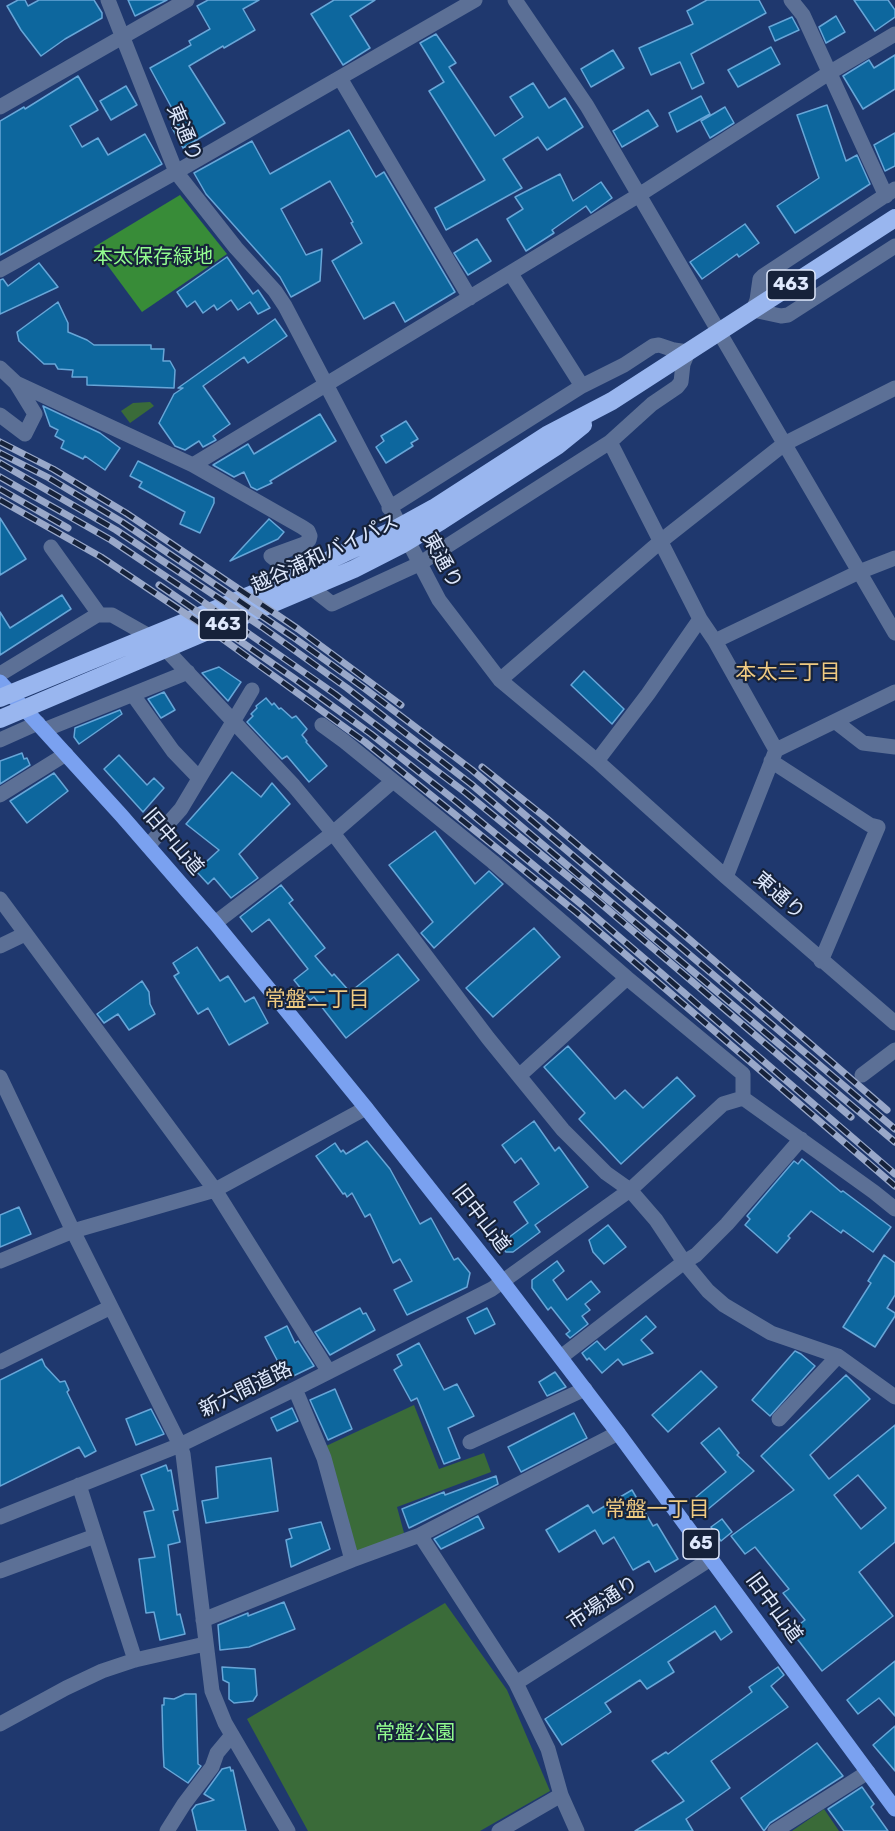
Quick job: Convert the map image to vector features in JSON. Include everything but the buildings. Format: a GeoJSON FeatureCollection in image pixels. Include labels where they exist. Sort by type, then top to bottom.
{"type":"FeatureCollection","features":[{"type":"Feature","properties":{"kind":"highway","name":"越谷浦和バイパス"},"geometry":{"type":"LineString","coordinates":[[0,698],[282,582],[375,539],[434,508],[547,435],[612,401],[895,218]]}},
{"type":"Feature","properties":{"kind":"highway","name":"越谷浦和バイパス"},"geometry":{"type":"LineString","coordinates":[[0,719],[354,569],[401,545],[557,446],[612,401]]}},
{"type":"Feature","properties":{"kind":"main road","name":"旧中山道"},"geometry":{"type":"LineString","coordinates":[[0,682],[215,923],[366,1108],[561,1357],[712,1558],[895,1809]]}},
{"type":"Feature","properties":{"kind":"street","name":"東通り"},"geometry":{"type":"LineString","coordinates":[[108,0],[176,172],[236,248],[276,291],[439,600],[500,680],[597,761],[726,877],[895,1023]]}},
{"type":"Feature","properties":{"kind":"street"},"geometry":{"type":"LineString","coordinates":[[0,107],[187,0]]}},
{"type":"Feature","properties":{"kind":"street"},"geometry":{"type":"LineString","coordinates":[[0,270],[475,0]]}},
{"type":"Feature","properties":{"kind":"street"},"geometry":{"type":"LineString","coordinates":[[515,0],[587,106],[895,633]]}},
{"type":"Feature","properties":{"kind":"street"},"geometry":{"type":"LineString","coordinates":[[791,0],[803,15],[829,73],[890,192],[763,276],[760,279],[753,310],[781,316],[788,315],[895,246]]}},
{"type":"Feature","properties":{"kind":"street"},"geometry":{"type":"LineString","coordinates":[[194,465],[511,274],[829,73],[895,34]]}},
{"type":"Feature","properties":{"kind":"street"},"geometry":{"type":"LineString","coordinates":[[340,78],[470,298]]}},
{"type":"Feature","properties":{"kind":"street"},"geometry":{"type":"LineString","coordinates":[[511,274],[582,386]]}},
{"type":"Feature","properties":{"kind":"street"},"geometry":{"type":"LineString","coordinates":[[16,383],[194,465],[308,531],[309,540],[304,544],[271,556],[332,604],[419,564],[610,442],[652,404],[677,387],[681,382],[683,364],[688,352],[659,345],[653,346],[624,365],[582,386],[389,508]]}},
{"type":"Feature","properties":{"kind":"street"},"geometry":{"type":"LineString","coordinates":[[0,368],[16,383],[35,414],[25,434],[0,415]]}},
{"type":"Feature","properties":{"kind":"street"},"geometry":{"type":"LineString","coordinates":[[500,680],[661,541],[784,444],[895,388]]}},
{"type":"Feature","properties":{"kind":"street"},"geometry":{"type":"LineString","coordinates":[[610,442],[700,619],[715,641],[774,755],[870,825],[878,827],[821,960]]}},
{"type":"Feature","properties":{"kind":"street"},"geometry":{"type":"LineString","coordinates":[[51,547],[99,615]]}},
{"type":"Feature","properties":{"kind":"street"},"geometry":{"type":"LineString","coordinates":[[715,641],[859,572],[895,558]]}},
{"type":"Feature","properties":{"kind":"street"},"geometry":{"type":"LineString","coordinates":[[0,674],[99,615],[112,615],[158,641],[294,786],[333,833],[519,1076],[582,1151],[606,1173],[630,1190],[656,1220],[684,1262],[708,1291],[771,1333],[838,1356],[895,1397]]}},
{"type":"Feature","properties":{"kind":"street"},"geometry":{"type":"LineString","coordinates":[[597,761],[648,694],[700,619]]}},
{"type":"Feature","properties":{"kind":"street"},"geometry":{"type":"LineString","coordinates":[[0,740],[133,695],[188,672]]}},
{"type":"Feature","properties":{"kind":"street"},"geometry":{"type":"LineString","coordinates":[[148,846],[181,808],[252,690]]}},
{"type":"Feature","properties":{"kind":"street"},"geometry":{"type":"LineString","coordinates":[[726,877],[774,755],[895,692]]}},
{"type":"Feature","properties":{"kind":"street"},"geometry":{"type":"LineString","coordinates":[[133,695],[173,751],[200,778]]}},
{"type":"Feature","properties":{"kind":"street"},"geometry":{"type":"LineString","coordinates":[[836,722],[863,743],[895,747]]}},
{"type":"Feature","properties":{"kind":"street"},"geometry":{"type":"LineString","coordinates":[[322,725],[555,914],[627,978],[743,1074],[743,1098],[895,1209]]}},
{"type":"Feature","properties":{"kind":"street"},"geometry":{"type":"LineString","coordinates":[[0,795],[66,754]]}},
{"type":"Feature","properties":{"kind":"street"},"geometry":{"type":"LineString","coordinates":[[215,923],[333,833],[393,781]]}},
{"type":"Feature","properties":{"kind":"street"},"geometry":{"type":"LineString","coordinates":[[0,899],[215,1190],[329,1372]]}},
{"type":"Feature","properties":{"kind":"street"},"geometry":{"type":"LineString","coordinates":[[0,946],[25,934]]}},
{"type":"Feature","properties":{"kind":"street"},"geometry":{"type":"LineString","coordinates":[[519,1076],[627,978]]}},
{"type":"Feature","properties":{"kind":"street"},"geometry":{"type":"LineString","coordinates":[[862,1075],[895,1050]]}},
{"type":"Feature","properties":{"kind":"street"},"geometry":{"type":"LineString","coordinates":[[0,1077],[73,1231],[180,1445],[183,1454],[212,1691],[232,1736],[288,1831]]}},
{"type":"Feature","properties":{"kind":"street","name":"新六間道路"},"geometry":{"type":"LineString","coordinates":[[0,1517],[180,1445],[329,1372],[503,1282],[630,1190],[723,1104],[743,1098]]}},
{"type":"Feature","properties":{"kind":"street"},"geometry":{"type":"LineString","coordinates":[[0,1261],[73,1231],[215,1190],[366,1108]]}},
{"type":"Feature","properties":{"kind":"street"},"geometry":{"type":"LineString","coordinates":[[561,1357],[696,1255],[727,1224],[801,1139]]}},
{"type":"Feature","properties":{"kind":"street"},"geometry":{"type":"LineString","coordinates":[[0,1362],[111,1306]]}},
{"type":"Feature","properties":{"kind":"street"},"geometry":{"type":"LineString","coordinates":[[779,1419],[838,1356]]}},
{"type":"Feature","properties":{"kind":"street"},"geometry":{"type":"LineString","coordinates":[[295,1389],[324,1458],[352,1560]]}},
{"type":"Feature","properties":{"kind":"street"},"geometry":{"type":"LineString","coordinates":[[470,1442],[585,1389]]}},
{"type":"Feature","properties":{"kind":"street"},"geometry":{"type":"LineString","coordinates":[[203,1620],[420,1535],[618,1433]]}},
{"type":"Feature","properties":{"kind":"street"},"geometry":{"type":"LineString","coordinates":[[79,1485],[135,1660]]}},
{"type":"Feature","properties":{"kind":"street"},"geometry":{"type":"LineString","coordinates":[[420,1535],[516,1683],[548,1749],[561,1795],[577,1831]]}},
{"type":"Feature","properties":{"kind":"street"},"geometry":{"type":"LineString","coordinates":[[0,1571],[95,1536]]}},
{"type":"Feature","properties":{"kind":"street","name":"市場通り"},"geometry":{"type":"LineString","coordinates":[[516,1683],[712,1558]]}},
{"type":"Feature","properties":{"kind":"street"},"geometry":{"type":"LineString","coordinates":[[0,1724],[102,1671],[135,1660],[205,1644]]}},
{"type":"Feature","properties":{"kind":"street"},"geometry":{"type":"LineString","coordinates":[[167,1831],[212,1767],[217,1753],[232,1736]]}},
{"type":"Feature","properties":{"kind":"street"},"geometry":{"type":"LineString","coordinates":[[776,1831],[868,1772]]}},
{"type":"Feature","properties":{"kind":"street"},"geometry":{"type":"LineString","coordinates":[[499,1831],[561,1795]]}},
{"type":"Feature","properties":{"kind":"green space","name":"本太保存緑地"},"geometry":{"type":"Polygon","coordinates":[[[180,195],[227,254],[142,312],[94,247],[180,195]]]}},
{"type":"Feature","properties":{"kind":"green space"},"geometry":{"type":"Polygon","coordinates":[[[150,402],[154,406],[130,423],[121,411],[133,403],[150,402]]]}},
{"type":"Feature","properties":{"kind":"green space"},"geometry":{"type":"Polygon","coordinates":[[[414,1405],[439,1469],[484,1453],[491,1472],[397,1507],[404,1533],[357,1553],[326,1446],[414,1405]]]}},
{"type":"Feature","properties":{"kind":"green space","name":"常盤公園"},"geometry":{"type":"Polygon","coordinates":[[[445,1603],[507,1690],[550,1791],[480,1831],[308,1831],[247,1719],[445,1603]]]}},
{"type":"Feature","properties":{"kind":"green space"},"geometry":{"type":"Polygon","coordinates":[[[824,1809],[839,1831],[792,1831],[824,1809]]]}},
{"type":"Feature","properties":{"kind":"railway"},"geometry":{"type":"LineString","coordinates":[[0,442],[53,469],[126,513],[298,629],[401,705]]}},
{"type":"Feature","properties":{"kind":"railway"},"geometry":{"type":"LineString","coordinates":[[0,453],[49,478],[122,522],[293,637],[364,688],[472,770],[895,1129]]}},
{"type":"Feature","properties":{"kind":"railway"},"geometry":{"type":"LineString","coordinates":[[0,463],[116,530],[262,627],[347,688],[471,784],[895,1142]]}},
{"type":"Feature","properties":{"kind":"railway"},"geometry":{"type":"LineString","coordinates":[[0,477],[111,540],[335,694],[466,793],[592,896],[851,1117]]}},
{"type":"Feature","properties":{"kind":"railway"},"geometry":{"type":"LineString","coordinates":[[0,489],[68,528]]}},
{"type":"Feature","properties":{"kind":"railway"},"geometry":{"type":"LineString","coordinates":[[0,500],[101,557],[213,632],[365,742],[576,912],[895,1186]]}},
{"type":"Feature","properties":{"kind":"railway"},"geometry":{"type":"LineString","coordinates":[[159,585],[371,734],[457,802],[582,905],[895,1174]]}},
{"type":"Feature","properties":{"kind":"railway"},"geometry":{"type":"LineString","coordinates":[[482,767],[682,933],[887,1110]]}},
{"type":"Feature","properties":{"kind":"district","name":"本太三丁目"},"geometry":{"type":"Point","coordinates":[788,673]}},
{"type":"Feature","properties":{"kind":"district","name":"常盤二丁目"},"geometry":{"type":"Point","coordinates":[317,1000]}},
{"type":"Feature","properties":{"kind":"district","name":"常盤一丁目"},"geometry":{"type":"Point","coordinates":[657,1510]}}]}
